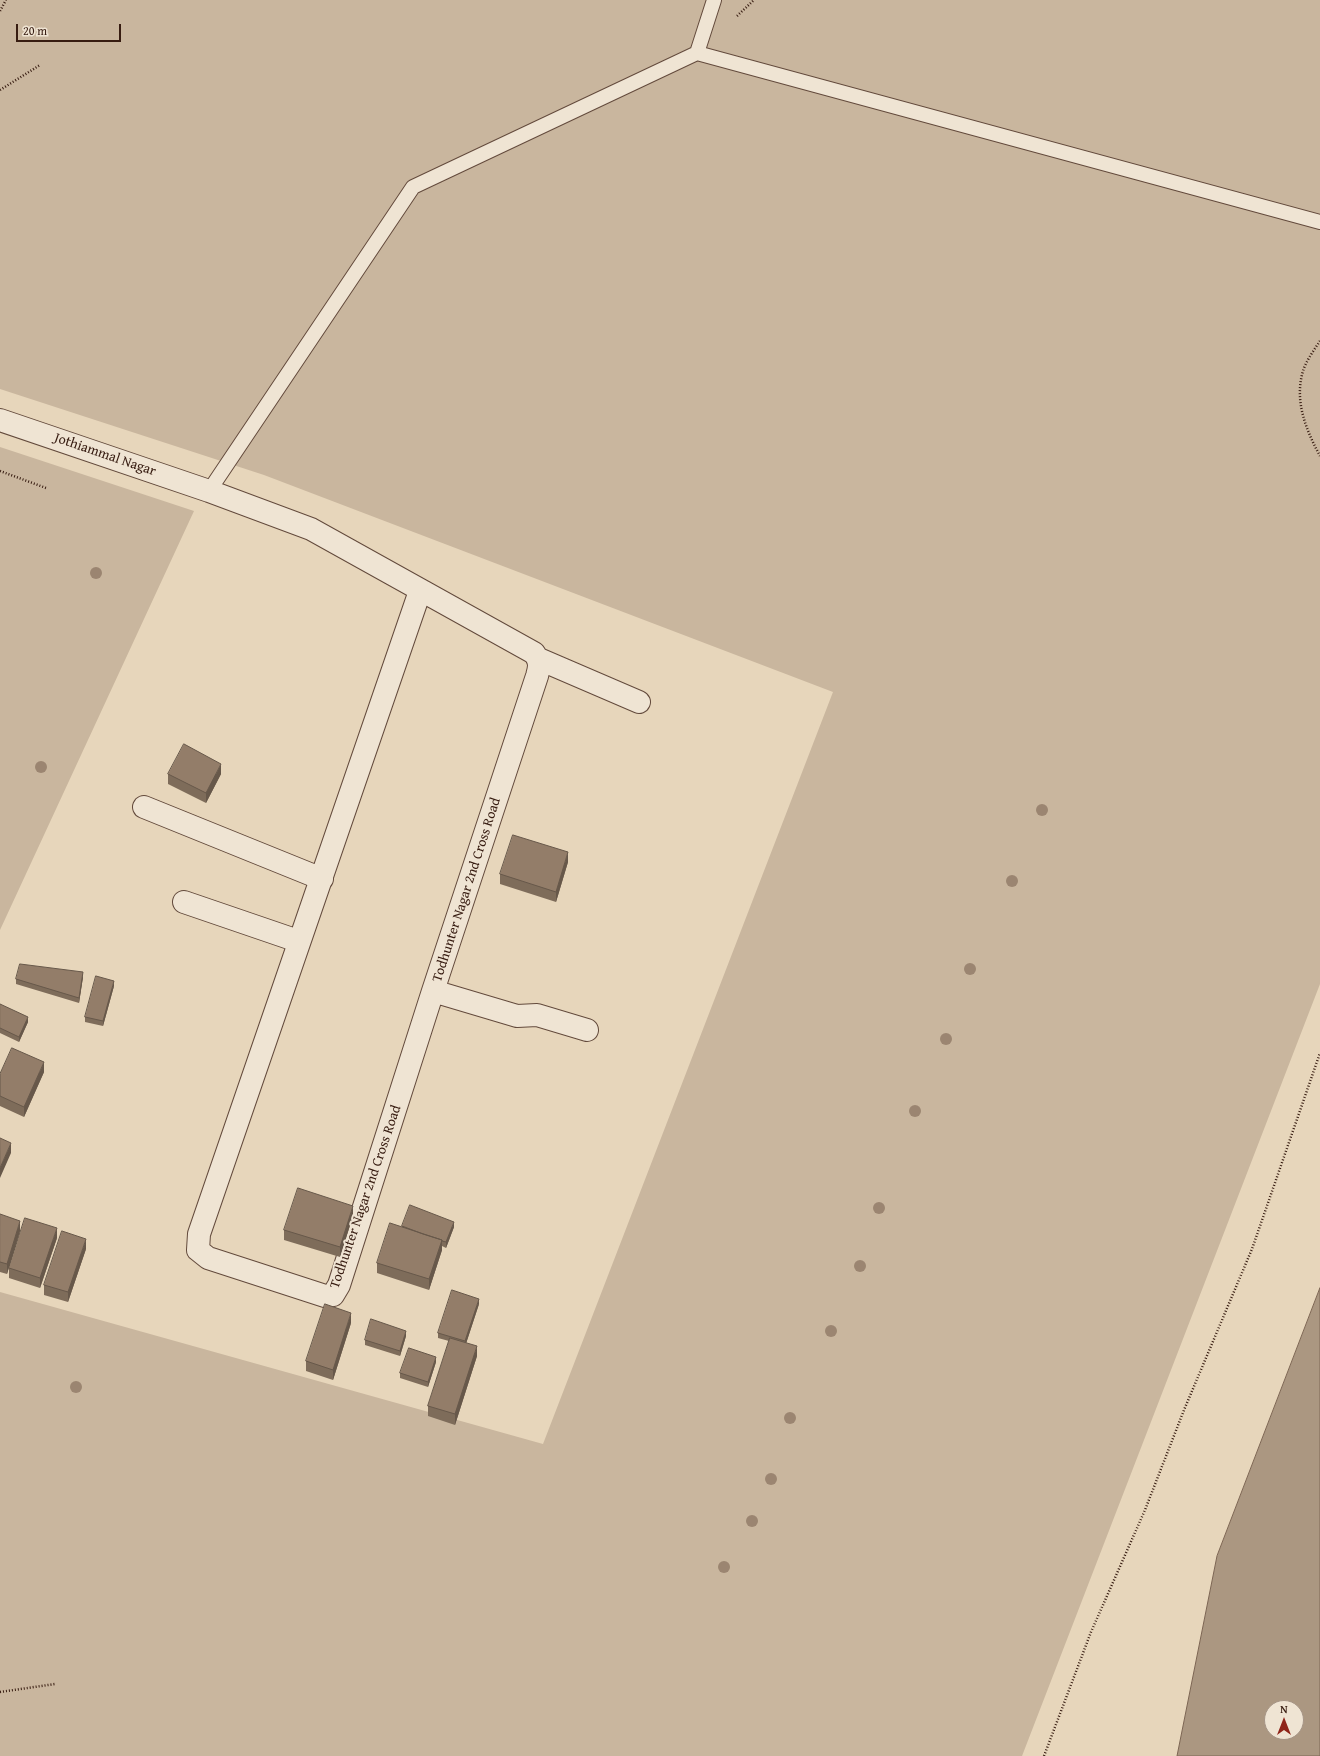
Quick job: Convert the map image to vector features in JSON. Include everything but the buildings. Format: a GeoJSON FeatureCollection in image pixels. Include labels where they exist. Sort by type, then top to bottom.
{"type":"FeatureCollection","features":[{"type":"Feature","properties":{"kind":"street","name":"Jothiammal Nagar"},"geometry":{"type":"LineString","coordinates":[[0,420],[209,491]]}},
{"type":"Feature","properties":{"kind":"street"},"geometry":{"type":"LineString","coordinates":[[209,491],[311,529],[420,591],[534,653],[539,659],[638,702]]}},
{"type":"Feature","properties":{"kind":"street","name":"Todhunter Nagar 2nd Cross Road"},"geometry":{"type":"LineString","coordinates":[[420,591],[322,878],[298,941],[199,1234],[198,1250],[208,1258],[325,1296],[333,1295],[337,1291],[433,991],[537,676],[539,659]]}},
{"type":"Feature","properties":{"kind":"street"},"geometry":{"type":"LineString","coordinates":[[144,808],[322,878]]}},
{"type":"Feature","properties":{"kind":"street"},"geometry":{"type":"LineString","coordinates":[[184,902],[298,941]]}},
{"type":"Feature","properties":{"kind":"street"},"geometry":{"type":"LineString","coordinates":[[433,991],[517,1016],[537,1015],[587,1030]]}},
{"type":"Feature","properties":{"kind":"lane"},"geometry":{"type":"LineString","coordinates":[[697,53],[714,0]]}},
{"type":"Feature","properties":{"kind":"lane"},"geometry":{"type":"LineString","coordinates":[[209,491],[413,188],[697,53],[1320,222]]}},
{"type":"Feature","properties":{"kind":"path"},"geometry":{"type":"LineString","coordinates":[[0,11],[6,0]]}},
{"type":"Feature","properties":{"kind":"path"},"geometry":{"type":"LineString","coordinates":[[0,90],[40,65]]}},
{"type":"Feature","properties":{"kind":"path"},"geometry":{"type":"LineString","coordinates":[[1320,341],[1304,370],[1300,387],[1301,413],[1320,456]]}},
{"type":"Feature","properties":{"kind":"path"},"geometry":{"type":"LineString","coordinates":[[0,471],[46,488]]}},
{"type":"Feature","properties":{"kind":"path"},"geometry":{"type":"LineString","coordinates":[[1044,1756],[1091,1632],[1145,1510],[1184,1410],[1252,1249],[1320,1054]]}},
{"type":"Feature","properties":{"kind":"path"},"geometry":{"type":"LineString","coordinates":[[0,1692],[55,1684]]}},
{"type":"Feature","properties":{"kind":"shaded area"},"geometry":{"type":"Polygon","coordinates":[[[0,0],[1320,0],[1320,984],[1022,1756],[0,1756],[0,1292],[543,1444],[833,692],[264,475],[0,389],[0,0]]]}},
{"type":"Feature","properties":{"kind":"shaded area"},"geometry":{"type":"Polygon","coordinates":[[[0,447],[194,511],[0,930],[0,447]]]}},
{"type":"Feature","properties":{"kind":"shaded area"},"geometry":{"type":"Polygon","coordinates":[[[1320,1288],[1320,1756],[1177,1756],[1217,1556],[1320,1288]]]}}]}
